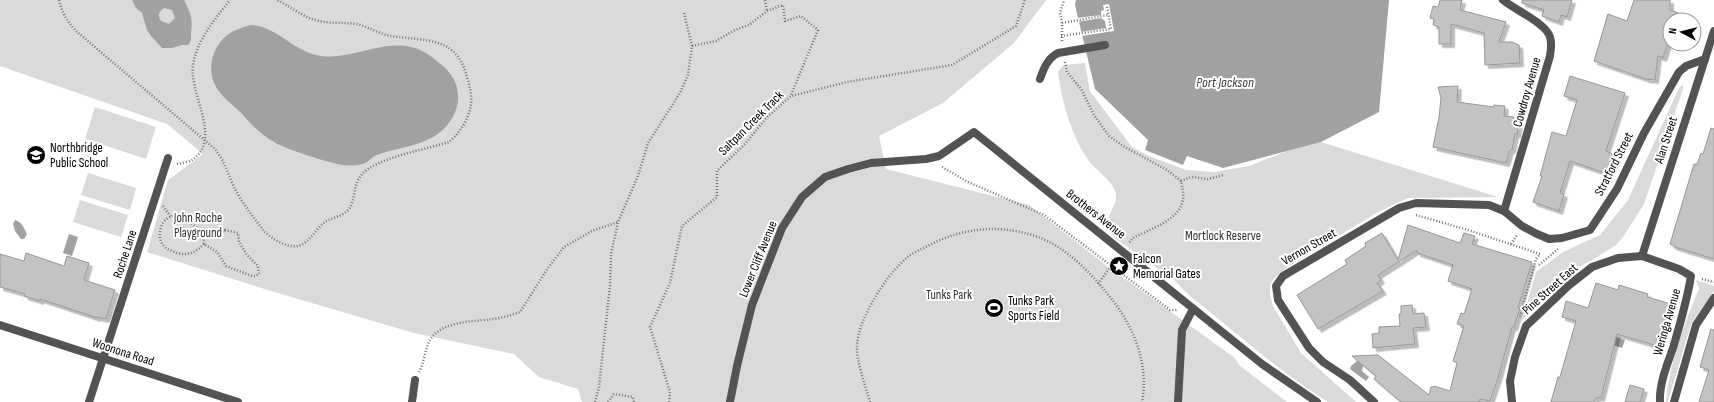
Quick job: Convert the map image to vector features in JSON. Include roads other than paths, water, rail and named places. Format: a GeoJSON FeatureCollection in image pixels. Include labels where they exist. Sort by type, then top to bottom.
{"type":"FeatureCollection","features":[{"type":"Feature","properties":{"kind":"street","name":"Cowdroy Avenue"},"geometry":{"type":"LineString","coordinates":[[1503,0],[1544,28],[1550,36],[1552,45],[1504,211]]}},
{"type":"Feature","properties":{"kind":"street","name":"Alan Street"},"geometry":{"type":"LineString","coordinates":[[1642,256],[1714,31]]}},
{"type":"Feature","properties":{"kind":"street"},"geometry":{"type":"LineString","coordinates":[[1040,79],[1046,63],[1052,56],[1063,52],[1105,45]]}},
{"type":"Feature","properties":{"kind":"street","name":"Stratford Street"},"geometry":{"type":"LineString","coordinates":[[1504,211],[1522,226],[1550,239],[1562,238],[1590,230],[1617,189],[1644,133],[1679,72],[1686,66],[1705,59]]}},
{"type":"Feature","properties":{"kind":"street","name":"Lower Cliff Avenue"},"geometry":{"type":"LineString","coordinates":[[730,402],[752,304],[782,228],[802,198],[825,177],[871,163],[926,159],[939,156],[974,132]]}},
{"type":"Feature","properties":{"kind":"street","name":"Brothers Avenue"},"geometry":{"type":"LineString","coordinates":[[974,132],[1163,283],[1191,313],[1317,402]]}},
{"type":"Feature","properties":{"kind":"street","name":"Roche Lane"},"geometry":{"type":"LineString","coordinates":[[89,402],[168,158]]}},
{"type":"Feature","properties":{"kind":"street","name":"Vernon Street"},"geometry":{"type":"LineString","coordinates":[[1374,402],[1350,380],[1323,362],[1309,348],[1278,300],[1276,286],[1283,276],[1399,208],[1416,203],[1489,205],[1504,211]]}},
{"type":"Feature","properties":{"kind":"street","name":"Pine Street East"},"geometry":{"type":"LineString","coordinates":[[1512,402],[1510,381],[1515,357],[1526,326],[1568,286],[1592,267],[1618,258],[1642,256]]}},
{"type":"Feature","properties":{"kind":"street","name":"Weringa Avenue"},"geometry":{"type":"LineString","coordinates":[[1642,256],[1679,269],[1691,276],[1687,303],[1666,368],[1660,395],[1660,402]]}},
{"type":"Feature","properties":{"kind":"street"},"geometry":{"type":"LineString","coordinates":[[1674,402],[1696,325],[1714,298]]}},
{"type":"Feature","properties":{"kind":"street"},"geometry":{"type":"LineString","coordinates":[[1178,402],[1182,330],[1191,313]]}},
{"type":"Feature","properties":{"kind":"street","name":"Woonona Road"},"geometry":{"type":"LineString","coordinates":[[0,325],[238,402]]}},
{"type":"Feature","properties":{"kind":"street"},"geometry":{"type":"LineString","coordinates":[[412,402],[415,380]]}},
{"type":"Feature","properties":{"kind":"water"},"geometry":{"type":"Polygon","coordinates":[[[132,0],[184,0],[192,20],[191,39],[188,45],[162,48],[147,30],[142,13],[136,8],[132,0]],[[164,8],[161,11],[159,17],[161,21],[169,24],[175,18],[172,10],[164,8]]]}},
{"type":"Feature","properties":{"kind":"water","name":"Port Jackson"},"geometry":{"type":"Polygon","coordinates":[[[1076,0],[1389,0],[1379,112],[1321,142],[1223,168],[1187,156],[1183,165],[1145,150],[1148,140],[1095,89],[1075,5],[1076,0]]]}},
{"type":"Feature","properties":{"kind":"water"},"geometry":{"type":"Polygon","coordinates":[[[250,25],[260,26],[277,34],[302,50],[321,56],[344,55],[388,46],[411,47],[418,49],[435,59],[451,75],[458,91],[457,106],[454,114],[445,127],[432,138],[417,144],[385,152],[373,157],[367,162],[358,165],[352,166],[328,162],[280,145],[260,133],[219,91],[212,78],[212,60],[219,43],[232,32],[250,25]]]}},
{"type":"Feature","properties":{"kind":"water"},"geometry":{"type":"Polygon","coordinates":[[[15,220],[24,227],[27,234],[24,239],[21,239],[15,231],[13,224],[15,220]]]}},
{"type":"Feature","properties":{"kind":"water"},"geometry":{"type":"Polygon","coordinates":[[[69,234],[78,237],[72,256],[63,253],[69,234]]]}},
{"type":"Feature","properties":{"kind":"water"},"geometry":{"type":"Polygon","coordinates":[[[1605,333],[1625,340],[1622,348],[1597,340],[1605,333]]]}},
{"type":"Feature","properties":{"kind":"water"},"geometry":{"type":"Polygon","coordinates":[[[1357,361],[1363,366],[1362,371],[1369,377],[1366,381],[1350,369],[1351,366],[1357,361]]]}},
{"type":"Feature","properties":{"kind":"place","name":"Northbridge Public School"},"geometry":{"type":"Point","coordinates":[36,155]}},
{"type":"Feature","properties":{"kind":"place","name":"Falcon Memorial Gates"},"geometry":{"type":"Point","coordinates":[1119,266]}},
{"type":"Feature","properties":{"kind":"place","name":"Tunks Park Sports Field"},"geometry":{"type":"Point","coordinates":[994,308]}},
{"type":"Feature","properties":{"kind":"park label","name":"John Roche Playground"},"geometry":{"type":"Point","coordinates":[198,226]}},
{"type":"Feature","properties":{"kind":"park label","name":"Mortlock Reserve"},"geometry":{"type":"Point","coordinates":[1223,236]}},
{"type":"Feature","properties":{"kind":"park label","name":"Tunks Park"},"geometry":{"type":"Point","coordinates":[949,295]}}]}
